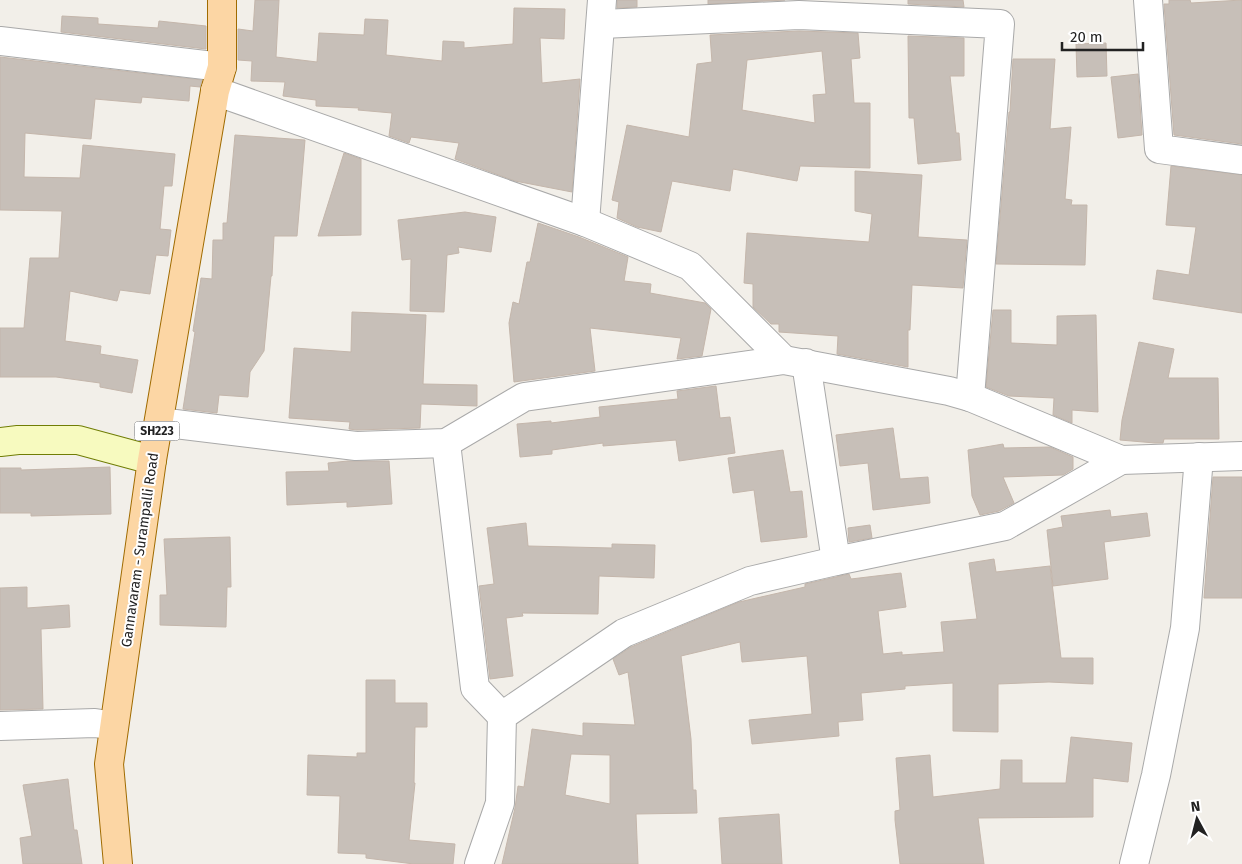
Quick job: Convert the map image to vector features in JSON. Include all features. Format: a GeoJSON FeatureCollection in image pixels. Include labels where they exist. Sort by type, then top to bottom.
{"type":"FeatureCollection","features":[{"type":"Feature","properties":{"kind":"main road","name":"Gannavaram - Surampalli Road"},"geometry":{"type":"LineString","coordinates":[[118,864],[109,764],[152,460],[218,79],[222,0]]}},
{"type":"Feature","properties":{"kind":"street"},"geometry":{"type":"LineString","coordinates":[[1148,0],[1159,149],[1242,160]]}},
{"type":"Feature","properties":{"kind":"street"},"geometry":{"type":"LineString","coordinates":[[585,222],[602,12],[799,15],[1000,24],[970,397]]}},
{"type":"Feature","properties":{"kind":"street"},"geometry":{"type":"LineString","coordinates":[[0,41],[218,79],[585,222],[690,266],[795,361],[836,561]]}},
{"type":"Feature","properties":{"kind":"street"},"geometry":{"type":"LineString","coordinates":[[159,422],[356,446],[446,443],[524,397],[795,361],[949,391],[970,397],[1121,460],[1242,456]]}},
{"type":"Feature","properties":{"kind":"street"},"geometry":{"type":"LineString","coordinates":[[0,442],[18,440],[78,440],[152,460]]}},
{"type":"Feature","properties":{"kind":"street"},"geometry":{"type":"LineString","coordinates":[[446,443],[476,688],[502,716],[500,803],[479,864]]}},
{"type":"Feature","properties":{"kind":"street"},"geometry":{"type":"LineString","coordinates":[[1134,864],[1156,776],[1185,628],[1199,457]]}},
{"type":"Feature","properties":{"kind":"street"},"geometry":{"type":"LineString","coordinates":[[502,716],[624,633],[750,582],[836,561],[1005,526],[1121,460]]}},
{"type":"Feature","properties":{"kind":"street"},"geometry":{"type":"LineString","coordinates":[[0,726],[95,723],[114,726]]}},
{"type":"Feature","properties":{"kind":"building"},"geometry":{"type":"Polygon","coordinates":[[[255,0],[279,0],[276,57],[317,62],[319,33],[364,35],[365,19],[388,20],[386,55],[442,61],[443,41],[464,42],[464,48],[513,44],[514,8],[565,9],[564,39],[540,38],[542,83],[580,79],[572,192],[515,181],[455,159],[459,143],[411,137],[409,143],[389,136],[392,113],[358,110],[359,108],[316,106],[316,100],[283,96],[285,82],[251,81],[252,61],[238,60],[238,29],[253,31],[255,0]]]}},
{"type":"Feature","properties":{"kind":"building"},"geometry":{"type":"Polygon","coordinates":[[[617,0],[637,0],[637,7],[617,8],[617,0]]]}},
{"type":"Feature","properties":{"kind":"building"},"geometry":{"type":"Polygon","coordinates":[[[708,0],[785,0],[708,4],[708,0]]]}},
{"type":"Feature","properties":{"kind":"building"},"geometry":{"type":"Polygon","coordinates":[[[908,0],[963,0],[964,7],[908,4],[908,0]]]}},
{"type":"Feature","properties":{"kind":"building"},"geometry":{"type":"Polygon","coordinates":[[[1169,0],[1190,0],[1191,3],[1242,0],[1242,144],[1174,135],[1164,4],[1169,4],[1169,0]]]}},
{"type":"Feature","properties":{"kind":"building"},"geometry":{"type":"Polygon","coordinates":[[[62,16],[98,18],[98,24],[158,28],[159,21],[206,26],[206,49],[61,32],[62,16]]]}},
{"type":"Feature","properties":{"kind":"building"},"geometry":{"type":"Polygon","coordinates":[[[799,31],[858,33],[860,58],[851,59],[854,103],[870,103],[870,168],[800,166],[797,181],[733,169],[730,191],[672,181],[661,232],[637,227],[617,218],[619,202],[612,200],[627,125],[689,137],[697,64],[712,62],[710,35],[799,31]],[[822,51],[747,60],[742,110],[815,123],[813,95],[826,94],[822,51]]]}},
{"type":"Feature","properties":{"kind":"building"},"geometry":{"type":"Polygon","coordinates":[[[908,36],[964,38],[964,76],[950,76],[956,133],[959,133],[961,160],[918,164],[914,118],[909,118],[908,36]]]}},
{"type":"Feature","properties":{"kind":"building"},"geometry":{"type":"Polygon","coordinates":[[[1106,43],[1107,76],[1077,77],[1076,44],[1106,43]]]}},
{"type":"Feature","properties":{"kind":"building"},"geometry":{"type":"Polygon","coordinates":[[[0,57],[202,80],[200,87],[190,86],[189,101],[142,97],[141,103],[95,99],[91,139],[25,133],[24,177],[80,178],[83,145],[175,154],[172,186],[164,186],[160,229],[171,230],[168,256],[156,255],[150,294],[120,290],[117,301],[70,291],[65,341],[101,346],[100,354],[138,360],[132,393],[100,387],[100,383],[56,377],[0,377],[0,328],[24,328],[30,258],[59,258],[62,211],[0,210],[0,57]]]}},
{"type":"Feature","properties":{"kind":"building"},"geometry":{"type":"Polygon","coordinates":[[[1013,59],[1055,59],[1050,129],[1071,127],[1065,199],[1072,200],[1071,205],[1087,205],[1085,265],[996,264],[1013,59]]]}},
{"type":"Feature","properties":{"kind":"building"},"geometry":{"type":"Polygon","coordinates":[[[1138,74],[1142,135],[1118,138],[1111,77],[1138,74]]]}},
{"type":"Feature","properties":{"kind":"building"},"geometry":{"type":"Polygon","coordinates":[[[235,135],[305,140],[297,236],[274,236],[264,351],[250,372],[248,397],[219,395],[217,413],[183,409],[201,278],[212,279],[213,240],[223,240],[223,223],[227,223],[235,135]]]}},
{"type":"Feature","properties":{"kind":"building"},"geometry":{"type":"Polygon","coordinates":[[[344,153],[361,159],[361,235],[318,236],[344,153]]]}},
{"type":"Feature","properties":{"kind":"building"},"geometry":{"type":"Polygon","coordinates":[[[1171,166],[1242,175],[1242,313],[1153,299],[1157,270],[1189,275],[1196,227],[1166,225],[1171,166]]]}},
{"type":"Feature","properties":{"kind":"building"},"geometry":{"type":"Polygon","coordinates":[[[855,171],[922,175],[918,237],[967,240],[963,288],[912,285],[910,330],[908,330],[908,367],[837,354],[838,336],[779,332],[779,324],[771,324],[753,307],[753,284],[744,283],[747,233],[869,242],[872,214],[855,211],[855,171]]]}},
{"type":"Feature","properties":{"kind":"building"},"geometry":{"type":"Polygon","coordinates":[[[465,212],[496,217],[491,252],[458,247],[459,253],[447,255],[444,312],[410,311],[411,259],[402,260],[398,220],[465,212]]]}},
{"type":"Feature","properties":{"kind":"building"},"geometry":{"type":"Polygon","coordinates":[[[538,223],[628,257],[624,281],[651,284],[650,293],[705,303],[711,309],[702,356],[677,359],[681,338],[590,328],[595,371],[514,382],[509,323],[513,302],[519,304],[527,262],[530,262],[538,223]]]}},
{"type":"Feature","properties":{"kind":"building"},"geometry":{"type":"Polygon","coordinates":[[[993,310],[1011,310],[1011,343],[1057,345],[1057,316],[1096,315],[1098,412],[1072,410],[1072,423],[1053,415],[1054,398],[1009,396],[986,387],[993,310]]]}},
{"type":"Feature","properties":{"kind":"building"},"geometry":{"type":"Polygon","coordinates":[[[352,312],[426,315],[423,384],[477,385],[477,406],[421,404],[420,428],[357,430],[349,429],[350,422],[289,418],[294,348],[351,352],[352,312]]]}},
{"type":"Feature","properties":{"kind":"building"},"geometry":{"type":"Polygon","coordinates":[[[1139,342],[1174,349],[1168,378],[1218,378],[1219,439],[1164,439],[1163,443],[1120,440],[1122,420],[1139,342]]]}},
{"type":"Feature","properties":{"kind":"building"},"geometry":{"type":"Polygon","coordinates":[[[716,386],[720,418],[730,417],[735,453],[679,461],[676,440],[603,446],[603,443],[552,450],[552,454],[520,457],[517,424],[551,421],[551,423],[600,417],[599,407],[678,399],[677,391],[716,386]]]}},
{"type":"Feature","properties":{"kind":"building"},"geometry":{"type":"Polygon","coordinates":[[[893,428],[900,479],[928,477],[930,503],[873,510],[868,463],[840,466],[836,435],[893,428]]]}},
{"type":"Feature","properties":{"kind":"building"},"geometry":{"type":"Polygon","coordinates":[[[1003,444],[1004,448],[1050,447],[1073,457],[1073,469],[1063,475],[1003,477],[1014,503],[999,511],[980,515],[972,496],[968,450],[1003,444]]]}},
{"type":"Feature","properties":{"kind":"building"},"geometry":{"type":"Polygon","coordinates":[[[783,450],[790,492],[802,491],[807,537],[761,542],[754,490],[733,493],[728,458],[783,450]]]}},
{"type":"Feature","properties":{"kind":"building"},"geometry":{"type":"Polygon","coordinates":[[[389,461],[392,504],[347,507],[347,502],[287,505],[286,472],[329,471],[328,463],[389,461]]]}},
{"type":"Feature","properties":{"kind":"building"},"geometry":{"type":"Polygon","coordinates":[[[110,467],[111,514],[31,516],[31,513],[0,513],[0,468],[21,468],[21,470],[110,467]]]}},
{"type":"Feature","properties":{"kind":"building"},"geometry":{"type":"Polygon","coordinates":[[[1213,477],[1242,477],[1242,598],[1204,598],[1213,477]]]}},
{"type":"Feature","properties":{"kind":"building"},"geometry":{"type":"Polygon","coordinates":[[[1110,510],[1111,517],[1147,513],[1150,536],[1104,542],[1108,579],[1053,586],[1047,530],[1063,527],[1061,516],[1110,510]]]}},
{"type":"Feature","properties":{"kind":"building"},"geometry":{"type":"Polygon","coordinates":[[[526,523],[528,546],[612,548],[612,544],[655,545],[654,578],[599,576],[598,614],[522,613],[523,616],[506,618],[513,676],[490,679],[479,586],[494,584],[487,528],[526,523]]]}},
{"type":"Feature","properties":{"kind":"building"},"geometry":{"type":"Polygon","coordinates":[[[870,525],[872,538],[849,542],[848,528],[870,525]]]}},
{"type":"Feature","properties":{"kind":"building"},"geometry":{"type":"Polygon","coordinates":[[[230,537],[231,587],[227,587],[226,627],[160,625],[160,595],[167,595],[164,539],[230,537]]]}},
{"type":"Feature","properties":{"kind":"building"},"geometry":{"type":"Polygon","coordinates":[[[994,559],[996,572],[1050,566],[1061,658],[1093,658],[1093,684],[1049,682],[998,684],[998,732],[953,731],[953,683],[905,686],[905,689],[861,693],[863,720],[838,722],[839,736],[752,744],[749,720],[812,714],[807,656],[742,662],[740,642],[681,656],[691,739],[693,790],[696,790],[697,813],[636,814],[638,864],[502,864],[518,786],[524,787],[532,729],[583,736],[583,723],[635,725],[628,672],[619,675],[613,659],[631,647],[739,602],[805,587],[805,584],[849,574],[851,579],[901,573],[906,607],[878,611],[883,654],[902,652],[902,655],[944,652],[941,622],[977,619],[969,563],[994,559]],[[571,754],[565,795],[610,804],[610,755],[571,754]]]}},
{"type":"Feature","properties":{"kind":"building"},"geometry":{"type":"Polygon","coordinates":[[[27,587],[27,608],[69,605],[70,627],[41,629],[43,709],[0,710],[0,588],[27,587]]]}},
{"type":"Feature","properties":{"kind":"building"},"geometry":{"type":"Polygon","coordinates":[[[366,680],[395,680],[395,703],[427,703],[427,727],[415,727],[415,783],[409,840],[455,844],[453,864],[414,864],[366,858],[366,854],[338,853],[340,796],[307,795],[308,755],[357,757],[357,753],[366,753],[366,680]]]}},
{"type":"Feature","properties":{"kind":"building"},"geometry":{"type":"Polygon","coordinates":[[[1071,737],[1132,743],[1128,782],[1093,778],[1093,817],[978,818],[984,864],[900,864],[895,820],[895,811],[900,810],[896,758],[930,755],[933,797],[1000,789],[1001,760],[1022,760],[1022,783],[1066,783],[1071,737]]]}},
{"type":"Feature","properties":{"kind":"building"},"geometry":{"type":"Polygon","coordinates":[[[68,779],[74,830],[77,830],[82,864],[23,864],[20,838],[32,836],[23,785],[68,779]]]}},
{"type":"Feature","properties":{"kind":"building"},"geometry":{"type":"Polygon","coordinates":[[[779,814],[782,864],[722,864],[719,818],[779,814]]]}}]}
